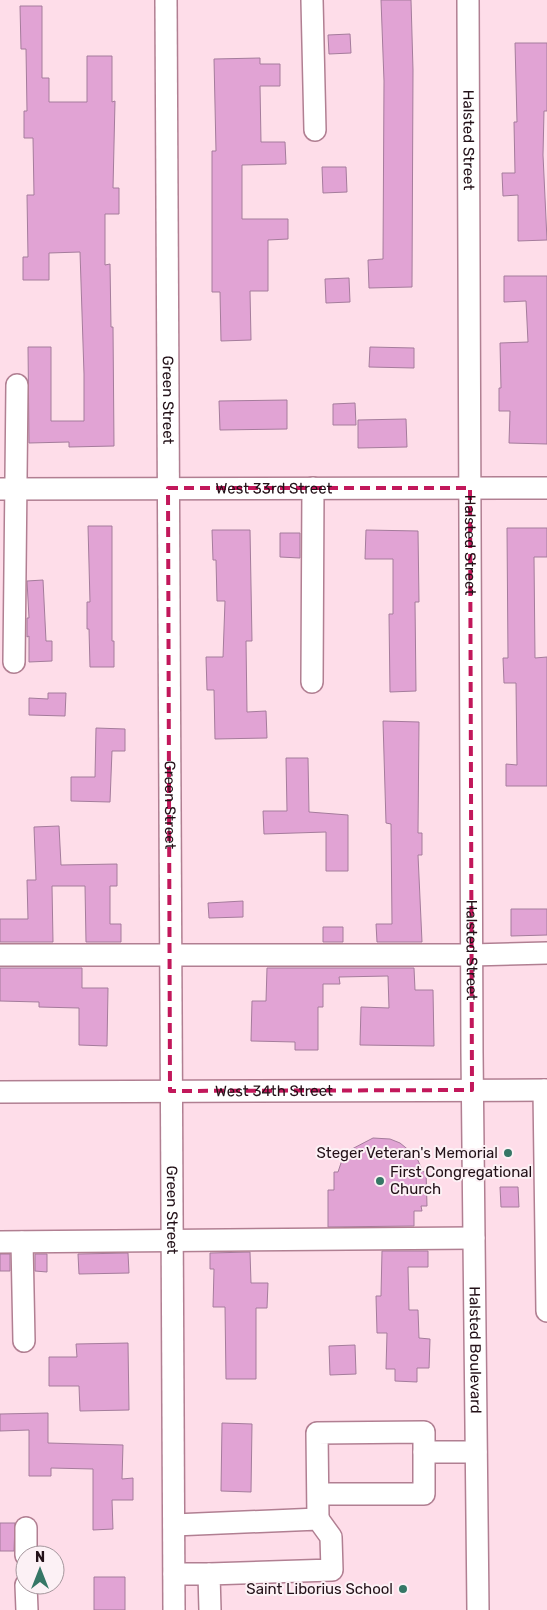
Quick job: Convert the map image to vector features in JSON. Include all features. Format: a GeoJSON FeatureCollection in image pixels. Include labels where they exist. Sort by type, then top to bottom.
{"type":"FeatureCollection","features":[{"type":"Feature","properties":{"kind":"street","name":"Green Street"},"geometry":{"type":"LineString","coordinates":[[166,0],[174,1610]]}},
{"type":"Feature","properties":{"kind":"street"},"geometry":{"type":"LineString","coordinates":[[312,0],[314,130]]}},
{"type":"Feature","properties":{"kind":"street","name":"Halsted Street"},"geometry":{"type":"LineString","coordinates":[[468,0],[472,1090]]}},
{"type":"Feature","properties":{"kind":"street"},"geometry":{"type":"LineString","coordinates":[[14,662],[8,489],[16,385]]}},
{"type":"Feature","properties":{"kind":"street"},"geometry":{"type":"LineString","coordinates":[[312,682],[313,488]]}},
{"type":"Feature","properties":{"kind":"street","name":"West 33rd Street"},"geometry":{"type":"LineString","coordinates":[[8,489],[547,488]]}},
{"type":"Feature","properties":{"kind":"street"},"geometry":{"type":"LineString","coordinates":[[0,955],[471,955],[547,953]]}},
{"type":"Feature","properties":{"kind":"street","name":"Halsted Boulevard"},"geometry":{"type":"LineString","coordinates":[[472,1090],[478,1610]]}},
{"type":"Feature","properties":{"kind":"street"},"geometry":{"type":"LineString","coordinates":[[545,1090],[547,1311]]}},
{"type":"Feature","properties":{"kind":"street","name":"West 34th Street"},"geometry":{"type":"LineString","coordinates":[[0,1092],[545,1090]]}},
{"type":"Feature","properties":{"kind":"street"},"geometry":{"type":"LineString","coordinates":[[0,1242],[474,1238]]}},
{"type":"Feature","properties":{"kind":"street"},"geometry":{"type":"LineString","coordinates":[[22,1242],[24,1341]]}},
{"type":"Feature","properties":{"kind":"street"},"geometry":{"type":"LineString","coordinates":[[174,1574],[332,1570],[332,1537],[318,1520],[317,1433],[424,1432],[424,1494],[318,1494]]}},
{"type":"Feature","properties":{"kind":"street"},"geometry":{"type":"LineString","coordinates":[[424,1452],[476,1452]]}},
{"type":"Feature","properties":{"kind":"street"},"geometry":{"type":"LineString","coordinates":[[174,1525],[318,1520]]}},
{"type":"Feature","properties":{"kind":"street"},"geometry":{"type":"LineString","coordinates":[[26,1528],[26,1545]]}},
{"type":"Feature","properties":{"kind":"street"},"geometry":{"type":"LineString","coordinates":[[209,1574],[210,1610]]}},
{"type":"Feature","properties":{"kind":"street"},"geometry":{"type":"LineString","coordinates":[[26,1595],[27,1610]]}},
{"type":"Feature","properties":{"kind":"highlighted area"},"geometry":{"type":"Polygon","coordinates":[[[168,488],[470,488],[472,1090],[170,1091],[168,488]]]}},
{"type":"Feature","properties":{"kind":"building"},"geometry":{"type":"Polygon","coordinates":[[[381,0],[411,0],[413,70],[412,287],[369,288],[368,260],[383,259],[384,81],[381,0]]]}},
{"type":"Feature","properties":{"kind":"building"},"geometry":{"type":"Polygon","coordinates":[[[20,6],[42,6],[42,78],[49,78],[49,102],[87,102],[87,56],[112,56],[112,102],[115,101],[113,188],[119,188],[119,214],[105,214],[105,265],[110,264],[111,327],[113,327],[114,446],[69,447],[69,442],[29,443],[28,347],[51,347],[51,421],[84,421],[84,374],[80,252],[49,253],[49,280],[23,280],[23,257],[28,257],[27,195],[34,195],[33,138],[24,138],[24,111],[27,111],[26,49],[21,49],[20,6]]]}},
{"type":"Feature","properties":{"kind":"building"},"geometry":{"type":"Polygon","coordinates":[[[350,34],[351,53],[329,54],[328,35],[350,34]]]}},
{"type":"Feature","properties":{"kind":"building"},"geometry":{"type":"Polygon","coordinates":[[[515,43],[547,43],[547,111],[544,111],[543,155],[547,240],[518,241],[518,195],[503,196],[502,173],[515,173],[514,122],[517,122],[515,43]]]}},
{"type":"Feature","properties":{"kind":"building"},"geometry":{"type":"Polygon","coordinates":[[[260,58],[260,64],[280,64],[280,86],[260,86],[261,142],[285,142],[286,164],[242,165],[242,219],[288,219],[288,239],[268,240],[268,291],[250,291],[251,340],[221,341],[220,292],[212,292],[212,151],[216,151],[214,59],[260,58]]]}},
{"type":"Feature","properties":{"kind":"building"},"geometry":{"type":"Polygon","coordinates":[[[322,167],[346,167],[347,192],[323,193],[322,167]]]}},
{"type":"Feature","properties":{"kind":"building"},"geometry":{"type":"Polygon","coordinates":[[[504,276],[547,276],[547,444],[509,443],[510,411],[499,411],[499,388],[501,388],[500,343],[528,342],[526,301],[504,302],[504,276]]]}},
{"type":"Feature","properties":{"kind":"building"},"geometry":{"type":"Polygon","coordinates":[[[349,278],[350,302],[326,303],[325,279],[349,278]]]}},
{"type":"Feature","properties":{"kind":"building"},"geometry":{"type":"Polygon","coordinates":[[[370,347],[414,348],[414,368],[369,367],[370,347]]]}},
{"type":"Feature","properties":{"kind":"building"},"geometry":{"type":"Polygon","coordinates":[[[287,400],[287,429],[220,430],[219,401],[287,400]]]}},
{"type":"Feature","properties":{"kind":"building"},"geometry":{"type":"Polygon","coordinates":[[[355,403],[356,425],[333,425],[333,404],[355,403]]]}},
{"type":"Feature","properties":{"kind":"building"},"geometry":{"type":"Polygon","coordinates":[[[406,419],[407,447],[358,448],[358,420],[406,419]]]}},
{"type":"Feature","properties":{"kind":"building"},"geometry":{"type":"Polygon","coordinates":[[[88,526],[112,526],[112,641],[114,641],[114,667],[90,667],[89,629],[87,629],[87,602],[90,602],[88,526]]]}},
{"type":"Feature","properties":{"kind":"building"},"geometry":{"type":"Polygon","coordinates":[[[507,528],[547,528],[547,557],[534,557],[535,658],[547,657],[547,786],[506,786],[506,764],[517,765],[516,683],[504,683],[503,658],[508,658],[507,528]]]}},
{"type":"Feature","properties":{"kind":"building"},"geometry":{"type":"Polygon","coordinates":[[[212,530],[250,530],[252,641],[246,641],[247,712],[266,711],[267,738],[215,739],[214,690],[207,690],[206,657],[223,657],[225,601],[217,601],[216,560],[213,560],[212,530]]]}},
{"type":"Feature","properties":{"kind":"building"},"geometry":{"type":"Polygon","coordinates":[[[366,530],[418,531],[419,602],[415,602],[416,691],[390,692],[389,614],[393,614],[393,559],[365,559],[366,530]]]}},
{"type":"Feature","properties":{"kind":"building"},"geometry":{"type":"Polygon","coordinates":[[[280,533],[300,533],[300,558],[280,557],[280,533]]]}},
{"type":"Feature","properties":{"kind":"building"},"geometry":{"type":"Polygon","coordinates":[[[43,580],[46,641],[52,641],[52,661],[29,662],[27,581],[43,580]]]}},
{"type":"Feature","properties":{"kind":"building"},"geometry":{"type":"Polygon","coordinates":[[[48,693],[66,693],[65,716],[29,715],[29,698],[48,699],[48,693]]]}},
{"type":"Feature","properties":{"kind":"building"},"geometry":{"type":"Polygon","coordinates":[[[383,721],[419,722],[418,833],[422,833],[422,855],[418,855],[422,942],[377,942],[376,924],[392,924],[391,824],[386,823],[383,721]]]}},
{"type":"Feature","properties":{"kind":"building"},"geometry":{"type":"Polygon","coordinates":[[[96,728],[125,729],[125,751],[112,751],[110,802],[71,801],[71,777],[95,777],[96,728]]]}},
{"type":"Feature","properties":{"kind":"building"},"geometry":{"type":"Polygon","coordinates":[[[286,758],[308,758],[309,812],[348,815],[348,871],[326,871],[326,832],[264,834],[263,811],[287,811],[286,758]]]}},
{"type":"Feature","properties":{"kind":"building"},"geometry":{"type":"Polygon","coordinates":[[[59,826],[61,865],[117,864],[117,886],[110,886],[110,924],[121,924],[121,942],[86,942],[85,886],[52,886],[53,942],[0,942],[0,919],[28,919],[27,880],[36,880],[34,827],[59,826]]]}},
{"type":"Feature","properties":{"kind":"building"},"geometry":{"type":"Polygon","coordinates":[[[243,901],[243,917],[209,918],[208,903],[243,901]]]}},
{"type":"Feature","properties":{"kind":"building"},"geometry":{"type":"Polygon","coordinates":[[[511,909],[547,909],[547,935],[511,936],[511,909]]]}},
{"type":"Feature","properties":{"kind":"building"},"geometry":{"type":"Polygon","coordinates":[[[323,927],[343,927],[343,942],[323,942],[323,927]]]}},
{"type":"Feature","properties":{"kind":"building"},"geometry":{"type":"Polygon","coordinates":[[[0,968],[82,968],[82,988],[108,988],[107,1046],[79,1045],[79,1008],[39,1007],[39,1002],[0,1001],[0,968]]]}},
{"type":"Feature","properties":{"kind":"building"},"geometry":{"type":"Polygon","coordinates":[[[267,968],[414,968],[415,990],[433,990],[434,1046],[360,1045],[361,1007],[389,1008],[388,976],[339,977],[340,984],[323,984],[323,1007],[318,1007],[318,1050],[295,1050],[295,1042],[251,1041],[252,1001],[266,1001],[267,968]]]}},
{"type":"Feature","properties":{"kind":"building","name":"First Congregational Church"},"geometry":{"type":"Polygon","coordinates":[[[373,1138],[390,1139],[400,1143],[416,1156],[423,1172],[426,1171],[427,1206],[421,1206],[422,1211],[414,1211],[414,1226],[328,1227],[328,1190],[334,1190],[334,1172],[338,1172],[342,1160],[350,1150],[373,1138]]]}},
{"type":"Feature","properties":{"kind":"building"},"geometry":{"type":"Polygon","coordinates":[[[500,1187],[518,1187],[519,1207],[501,1207],[500,1187]]]}},
{"type":"Feature","properties":{"kind":"building"},"geometry":{"type":"Polygon","coordinates":[[[382,1251],[428,1251],[428,1267],[408,1267],[409,1310],[418,1310],[419,1338],[430,1339],[429,1368],[417,1368],[417,1382],[395,1381],[395,1369],[386,1369],[387,1333],[377,1333],[376,1296],[381,1296],[382,1251]]]}},
{"type":"Feature","properties":{"kind":"building"},"geometry":{"type":"Polygon","coordinates":[[[250,1252],[251,1283],[268,1283],[267,1308],[256,1308],[256,1379],[226,1379],[225,1307],[213,1307],[214,1269],[210,1269],[210,1253],[250,1252]]]}},
{"type":"Feature","properties":{"kind":"building"},"geometry":{"type":"Polygon","coordinates":[[[128,1253],[129,1273],[79,1274],[78,1254],[128,1253]]]}},
{"type":"Feature","properties":{"kind":"building"},"geometry":{"type":"Polygon","coordinates":[[[0,1254],[10,1254],[10,1271],[0,1271],[0,1254]]]}},
{"type":"Feature","properties":{"kind":"building"},"geometry":{"type":"Polygon","coordinates":[[[35,1254],[47,1254],[47,1272],[35,1271],[35,1254]]]}},
{"type":"Feature","properties":{"kind":"building"},"geometry":{"type":"Polygon","coordinates":[[[128,1343],[129,1410],[80,1411],[79,1386],[49,1386],[49,1357],[77,1357],[76,1344],[128,1343]]]}},
{"type":"Feature","properties":{"kind":"building"},"geometry":{"type":"Polygon","coordinates":[[[355,1345],[356,1374],[330,1375],[329,1346],[355,1345]]]}},
{"type":"Feature","properties":{"kind":"building"},"geometry":{"type":"Polygon","coordinates":[[[48,1413],[48,1443],[123,1445],[122,1479],[133,1478],[133,1500],[112,1500],[113,1529],[93,1530],[93,1469],[51,1468],[51,1476],[29,1476],[29,1430],[0,1431],[0,1414],[48,1413]]]}},
{"type":"Feature","properties":{"kind":"building"},"geometry":{"type":"Polygon","coordinates":[[[222,1423],[252,1424],[251,1492],[221,1491],[222,1423]]]}},
{"type":"Feature","properties":{"kind":"building"},"geometry":{"type":"Polygon","coordinates":[[[0,1523],[15,1523],[14,1551],[0,1551],[0,1523]]]}},
{"type":"Feature","properties":{"kind":"building"},"geometry":{"type":"Polygon","coordinates":[[[94,1577],[125,1577],[125,1610],[94,1610],[94,1577]]]}},
{"type":"Feature","properties":{"kind":"place","name":"Steger Veteran's Memorial"},"geometry":{"type":"Point","coordinates":[508,1153]}},
{"type":"Feature","properties":{"kind":"place","name":"First Congregational Church"},"geometry":{"type":"Point","coordinates":[380,1181]}},
{"type":"Feature","properties":{"kind":"place","name":"Saint Liborius School"},"geometry":{"type":"Point","coordinates":[403,1589]}}]}
